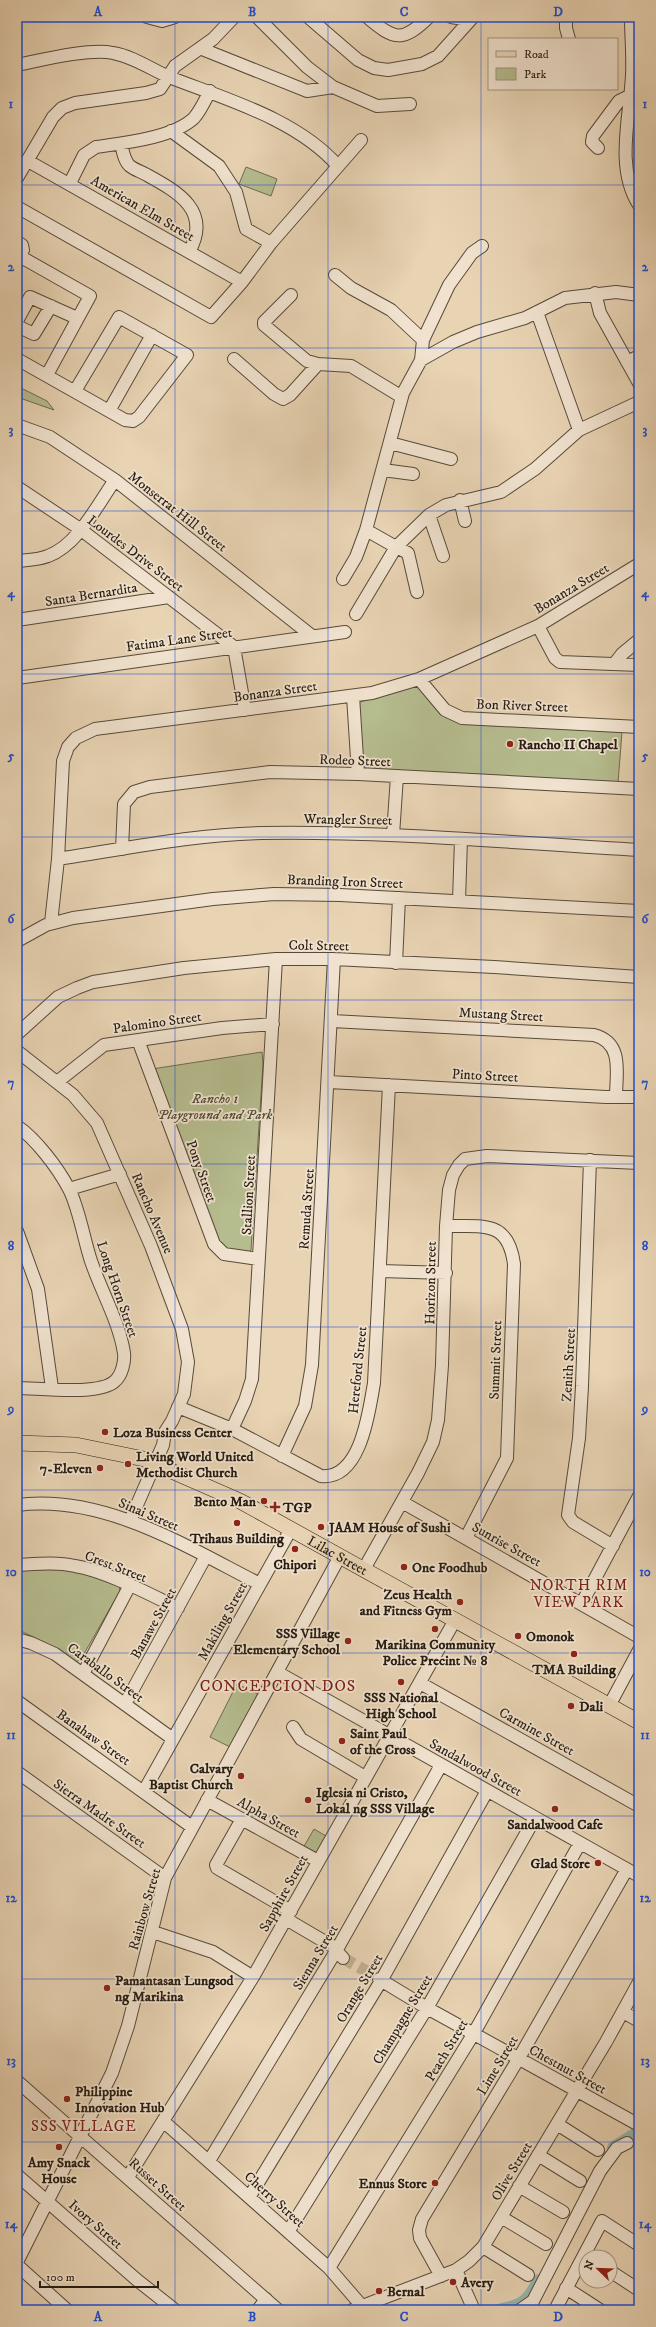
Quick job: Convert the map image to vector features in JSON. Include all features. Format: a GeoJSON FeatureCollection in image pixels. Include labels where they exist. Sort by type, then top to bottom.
{"type":"FeatureCollection","features":[{"type":"Feature","properties":{"kind":"main road","name":"Lilac Street"},"geometry":{"type":"LineString","coordinates":[[17,1443],[76,1445],[156,1463],[240,1501],[639,1722]]}},
{"type":"Feature","properties":{"kind":"street"},"geometry":{"type":"LineString","coordinates":[[147,17],[162,21],[175,17]]}},
{"type":"Feature","properties":{"kind":"street"},"geometry":{"type":"LineString","coordinates":[[17,178],[53,117],[62,108],[74,103],[154,92],[160,89],[175,66],[186,57],[202,49],[234,17]]}},
{"type":"Feature","properties":{"kind":"street"},"geometry":{"type":"LineString","coordinates":[[257,17],[307,67],[333,87],[377,106],[410,104]]}},
{"type":"Feature","properties":{"kind":"street"},"geometry":{"type":"LineString","coordinates":[[308,17],[358,60],[374,68],[388,70],[422,64],[438,56],[471,19]]}},
{"type":"Feature","properties":{"kind":"street"},"geometry":{"type":"LineString","coordinates":[[367,17],[383,30],[400,36],[413,31],[429,17]]}},
{"type":"Feature","properties":{"kind":"street"},"geometry":{"type":"LineString","coordinates":[[451,17],[471,19]]}},
{"type":"Feature","properties":{"kind":"street"},"geometry":{"type":"LineString","coordinates":[[566,17],[566,28],[569,38]]}},
{"type":"Feature","properties":{"kind":"street"},"geometry":{"type":"LineString","coordinates":[[631,17],[631,95],[625,150],[632,191],[639,205]]}},
{"type":"Feature","properties":{"kind":"street"},"geometry":{"type":"LineString","coordinates":[[202,49],[307,90],[333,87]]}},
{"type":"Feature","properties":{"kind":"street"},"geometry":{"type":"LineString","coordinates":[[17,64],[108,52],[120,55],[169,77],[210,91],[300,134],[321,148],[338,166]]}},
{"type":"Feature","properties":{"kind":"street"},"geometry":{"type":"LineString","coordinates":[[70,184],[88,151],[171,131],[194,117],[210,91]]}},
{"type":"Feature","properties":{"kind":"street"},"geometry":{"type":"LineString","coordinates":[[598,148],[592,142],[593,136],[617,102],[631,95]]}},
{"type":"Feature","properties":{"kind":"street"},"geometry":{"type":"LineString","coordinates":[[171,131],[219,166],[236,192],[246,228],[271,243]]}},
{"type":"Feature","properties":{"kind":"street"},"geometry":{"type":"LineString","coordinates":[[17,207],[208,316],[214,314],[242,282],[271,243],[361,140]]}},
{"type":"Feature","properties":{"kind":"street"},"geometry":{"type":"LineString","coordinates":[[121,144],[125,159],[131,167],[169,187],[189,204],[196,220],[194,244],[190,252]]}},
{"type":"Feature","properties":{"kind":"street","name":"American Elm Street"},"geometry":{"type":"LineString","coordinates":[[28,161],[242,282]]}},
{"type":"Feature","properties":{"kind":"street"},"geometry":{"type":"LineString","coordinates":[[17,242],[22,244],[24,250],[19,260],[89,295],[90,298],[77,318],[47,375]]}},
{"type":"Feature","properties":{"kind":"street"},"geometry":{"type":"LineString","coordinates":[[343,579],[356,557],[366,530],[402,397],[420,360],[424,340],[449,285],[472,253],[482,246]]}},
{"type":"Feature","properties":{"kind":"street"},"geometry":{"type":"LineString","coordinates":[[336,275],[351,288],[391,310],[424,340]]}},
{"type":"Feature","properties":{"kind":"street"},"geometry":{"type":"LineString","coordinates":[[420,360],[453,342],[478,332],[521,320],[565,298],[594,293],[616,292],[639,295]]}},
{"type":"Feature","properties":{"kind":"street"},"geometry":{"type":"LineString","coordinates":[[594,293],[600,313],[639,383]]}},
{"type":"Feature","properties":{"kind":"street"},"geometry":{"type":"LineString","coordinates":[[291,294],[264,322],[264,325],[292,351],[307,361],[318,364],[351,366],[402,397]]}},
{"type":"Feature","properties":{"kind":"street"},"geometry":{"type":"LineString","coordinates":[[17,321],[30,297],[77,318]]}},
{"type":"Feature","properties":{"kind":"street"},"geometry":{"type":"LineString","coordinates":[[17,326],[34,334],[51,306]]}},
{"type":"Feature","properties":{"kind":"street"},"geometry":{"type":"LineString","coordinates":[[537,312],[579,430]]}},
{"type":"Feature","properties":{"kind":"street"},"geometry":{"type":"LineString","coordinates":[[17,359],[129,421],[136,420],[186,356],[186,353],[119,317],[75,391]]}},
{"type":"Feature","properties":{"kind":"street"},"geometry":{"type":"LineString","coordinates":[[109,411],[152,335]]}},
{"type":"Feature","properties":{"kind":"street"},"geometry":{"type":"LineString","coordinates":[[627,362],[639,356]]}},
{"type":"Feature","properties":{"kind":"street"},"geometry":{"type":"LineString","coordinates":[[234,359],[274,394],[284,399],[290,395],[318,364]]}},
{"type":"Feature","properties":{"kind":"street"},"geometry":{"type":"LineString","coordinates":[[356,614],[396,547],[429,514],[446,505],[460,500],[501,492],[535,468],[579,430],[639,402]]}},
{"type":"Feature","properties":{"kind":"street","name":"Monserrat Hill Street"},"geometry":{"type":"LineString","coordinates":[[17,425],[50,437],[115,480],[312,636]]}},
{"type":"Feature","properties":{"kind":"street"},"geometry":{"type":"LineString","coordinates":[[390,443],[452,458]]}},
{"type":"Feature","properties":{"kind":"street"},"geometry":{"type":"LineString","coordinates":[[383,470],[413,474]]}},
{"type":"Feature","properties":{"kind":"street"},"geometry":{"type":"LineString","coordinates":[[17,562],[36,559],[58,552],[80,529],[115,480]]}},
{"type":"Feature","properties":{"kind":"street","name":"Lourdes Drive Street"},"geometry":{"type":"LineString","coordinates":[[17,487],[80,529],[234,647]]}},
{"type":"Feature","properties":{"kind":"street"},"geometry":{"type":"LineString","coordinates":[[460,500],[465,521]]}},
{"type":"Feature","properties":{"kind":"street"},"geometry":{"type":"LineString","coordinates":[[429,514],[443,556]]}},
{"type":"Feature","properties":{"kind":"street"},"geometry":{"type":"LineString","coordinates":[[366,530],[408,553],[418,592]]}},
{"type":"Feature","properties":{"kind":"street","name":"Bonanza Street"},"geometry":{"type":"LineString","coordinates":[[51,923],[58,859],[63,761],[68,747],[76,738],[95,729],[372,694],[419,679],[538,626],[639,564]]}},
{"type":"Feature","properties":{"kind":"street","name":"Santa Bernardita"},"geometry":{"type":"LineString","coordinates":[[17,620],[170,597]]}},
{"type":"Feature","properties":{"kind":"street"},"geometry":{"type":"LineString","coordinates":[[538,626],[557,661],[639,665]]}},
{"type":"Feature","properties":{"kind":"street","name":"Fatima Lane Street"},"geometry":{"type":"LineString","coordinates":[[17,678],[345,632]]}},
{"type":"Feature","properties":{"kind":"street"},"geometry":{"type":"LineString","coordinates":[[615,663],[622,654],[639,640]]}},
{"type":"Feature","properties":{"kind":"street"},"geometry":{"type":"LineString","coordinates":[[234,647],[245,710]]}},
{"type":"Feature","properties":{"kind":"street","name":"Bon River Street"},"geometry":{"type":"LineString","coordinates":[[419,679],[445,710],[462,718],[639,726]]}},
{"type":"Feature","properties":{"kind":"street"},"geometry":{"type":"LineString","coordinates":[[353,696],[358,774]]}},
{"type":"Feature","properties":{"kind":"street","name":"Rodeo Street"},"geometry":{"type":"LineString","coordinates":[[122,850],[124,804],[134,792],[150,787],[270,772],[358,774],[639,789]]}},
{"type":"Feature","properties":{"kind":"street"},"geometry":{"type":"LineString","coordinates":[[393,835],[397,776]]}},
{"type":"Feature","properties":{"kind":"street","name":"Wrangler Street"},"geometry":{"type":"LineString","coordinates":[[58,859],[261,833],[393,835],[639,850]]}},
{"type":"Feature","properties":{"kind":"street"},"geometry":{"type":"LineString","coordinates":[[459,901],[461,840]]}},
{"type":"Feature","properties":{"kind":"street","name":"Branding Iron Street"},"geometry":{"type":"LineString","coordinates":[[17,941],[51,923],[205,900],[274,894],[399,898],[639,911]]}},
{"type":"Feature","properties":{"kind":"street"},"geometry":{"type":"LineString","coordinates":[[396,963],[399,898]]}},
{"type":"Feature","properties":{"kind":"street","name":"Colt Street"},"geometry":{"type":"LineString","coordinates":[[17,1034],[58,997],[93,982],[184,968],[276,959],[334,959],[494,967],[639,977]]}},
{"type":"Feature","properties":{"kind":"street","name":"Stallion Street"},"geometry":{"type":"LineString","coordinates":[[232,1429],[245,1401],[252,1379],[276,959]]}},
{"type":"Feature","properties":{"kind":"street","name":"Remuda Street"},"geometry":{"type":"LineString","coordinates":[[282,1456],[305,1406],[312,1364],[329,1082],[334,959]]}},
{"type":"Feature","properties":{"kind":"street","name":"Mustang Street"},"geometry":{"type":"LineString","coordinates":[[332,1021],[586,1034],[601,1037],[610,1043],[617,1055],[616,1097]]}},
{"type":"Feature","properties":{"kind":"street","name":"Palomino Street"},"geometry":{"type":"LineString","coordinates":[[57,1082],[104,1044],[222,1028],[273,1024]]}},
{"type":"Feature","properties":{"kind":"street","name":"Pony Street"},"geometry":{"type":"LineString","coordinates":[[138,1040],[214,1244],[224,1254],[259,1259]]}},
{"type":"Feature","properties":{"kind":"street","name":"Rancho Avenue"},"geometry":{"type":"LineString","coordinates":[[17,1051],[57,1082],[82,1104],[98,1123],[151,1246],[182,1329],[188,1371],[184,1394],[172,1421],[163,1435],[163,1445],[130,1521]]}},
{"type":"Feature","properties":{"kind":"street","name":"Pinto Street"},"geometry":{"type":"LineString","coordinates":[[329,1082],[639,1097]]}},
{"type":"Feature","properties":{"kind":"street","name":"Hereford Street"},"geometry":{"type":"LineString","coordinates":[[178,1407],[232,1429],[315,1474],[329,1477],[341,1471],[352,1458],[365,1427],[374,1384],[381,1271],[389,1085]]}},
{"type":"Feature","properties":{"kind":"street","name":"Long Horn Street"},"geometry":{"type":"LineString","coordinates":[[17,1126],[36,1143],[69,1190],[92,1262],[119,1334],[124,1354],[123,1365],[116,1380],[104,1386],[88,1390],[17,1388]]}},
{"type":"Feature","properties":{"kind":"street","name":"Horizon Street"},"geometry":{"type":"LineString","coordinates":[[364,1569],[427,1455],[436,1432],[442,1365],[446,1273],[446,1226],[449,1190],[454,1175],[466,1159],[487,1156],[639,1163]]}},
{"type":"Feature","properties":{"kind":"street","name":"Zenith Street"},"geometry":{"type":"LineString","coordinates":[[590,1160],[579,1438],[568,1515],[573,1522],[613,1546]]}},
{"type":"Feature","properties":{"kind":"street"},"geometry":{"type":"LineString","coordinates":[[69,1190],[120,1174]]}},
{"type":"Feature","properties":{"kind":"street","name":"Summit Street"},"geometry":{"type":"LineString","coordinates":[[446,1226],[490,1228],[501,1233],[512,1246],[514,1264],[507,1458],[466,1538]]}},
{"type":"Feature","properties":{"kind":"street"},"geometry":{"type":"LineString","coordinates":[[17,1231],[38,1289],[52,1388]]}},
{"type":"Feature","properties":{"kind":"street"},"geometry":{"type":"LineString","coordinates":[[381,1271],[446,1273]]}},
{"type":"Feature","properties":{"kind":"street"},"geometry":{"type":"LineString","coordinates":[[582,1603],[639,1496]]}},
{"type":"Feature","properties":{"kind":"street","name":"Sunrise Street"},"geometry":{"type":"LineString","coordinates":[[402,1502],[582,1603],[639,1637]]}},
{"type":"Feature","properties":{"kind":"street","name":"Sinai Street"},"geometry":{"type":"LineString","coordinates":[[17,1505],[58,1505],[105,1512],[130,1521],[206,1556],[260,1584]]}},
{"type":"Feature","properties":{"kind":"street","name":"Makiling Street"},"geometry":{"type":"LineString","coordinates":[[144,1791],[291,1529]]}},
{"type":"Feature","properties":{"kind":"street","name":"Banawe Street"},"geometry":{"type":"LineString","coordinates":[[125,1704],[206,1556]]}},
{"type":"Feature","properties":{"kind":"street","name":"Rainbow Street"},"geometry":{"type":"LineString","coordinates":[[17,2262],[82,2136],[112,2073],[128,2026],[153,1932],[165,1878],[340,1556]]}},
{"type":"Feature","properties":{"kind":"street","name":"Crest Street"},"geometry":{"type":"LineString","coordinates":[[17,1565],[47,1563],[77,1566],[130,1585],[178,1608]]}},
{"type":"Feature","properties":{"kind":"street"},"geometry":{"type":"LineString","coordinates":[[83,1674],[130,1585]]}},
{"type":"Feature","properties":{"kind":"street","name":"Sapphire Street"},"geometry":{"type":"LineString","coordinates":[[128,2177],[253,1977],[455,1620]]}},
{"type":"Feature","properties":{"kind":"street","name":"Caraballo Street"},"geometry":{"type":"LineString","coordinates":[[17,1639],[44,1648],[83,1674],[173,1739]]}},
{"type":"Feature","properties":{"kind":"street"},"geometry":{"type":"LineString","coordinates":[[609,1706],[639,1650]]}},
{"type":"Feature","properties":{"kind":"street","name":"Sandalwood Street"},"geometry":{"type":"LineString","coordinates":[[277,1672],[639,1876]]}},
{"type":"Feature","properties":{"kind":"street","name":"Carmine Street"},"geometry":{"type":"LineString","coordinates":[[420,1683],[639,1806]]}},
{"type":"Feature","properties":{"kind":"street","name":"Banahaw Street"},"geometry":{"type":"LineString","coordinates":[[17,1701],[192,1827]]}},
{"type":"Feature","properties":{"kind":"street"},"geometry":{"type":"LineString","coordinates":[[293,1727],[300,1740],[365,1777]]}},
{"type":"Feature","properties":{"kind":"street","name":"Sienna Street"},"geometry":{"type":"LineString","coordinates":[[209,2161],[339,1954],[441,1765]]}},
{"type":"Feature","properties":{"kind":"street","name":"Sierra Madre Street"},"geometry":{"type":"LineString","coordinates":[[17,1772],[165,1878]]}},
{"type":"Feature","properties":{"kind":"street","name":"Orange Street"},"geometry":{"type":"LineString","coordinates":[[250,2196],[380,1980],[487,1791]]}},
{"type":"Feature","properties":{"kind":"street","name":"Alpha Street"},"geometry":{"type":"LineString","coordinates":[[207,1800],[318,1861]]}},
{"type":"Feature","properties":{"kind":"street","name":"Champagne Street"},"geometry":{"type":"LineString","coordinates":[[288,2232],[427,2008],[535,1818]]}},
{"type":"Feature","properties":{"kind":"street"},"geometry":{"type":"LineString","coordinates":[[242,1819],[216,1867],[289,1915],[332,1946],[339,1954]]}},
{"type":"Feature","properties":{"kind":"street","name":"Peach Street"},"geometry":{"type":"LineString","coordinates":[[329,2268],[474,2033],[580,1843]]}},
{"type":"Feature","properties":{"kind":"street","name":"Lime Street"},"geometry":{"type":"LineString","coordinates":[[441,2276],[420,2238],[419,2230],[422,2219],[520,2058],[627,1870]]}},
{"type":"Feature","properties":{"kind":"street"},"geometry":{"type":"LineString","coordinates":[[153,1932],[213,1952],[253,1977]]}},
{"type":"Feature","properties":{"kind":"street","name":"Chestnut Street"},"geometry":{"type":"LineString","coordinates":[[380,1980],[427,2008],[639,2125]]}},
{"type":"Feature","properties":{"kind":"street","name":"Olive Street"},"geometry":{"type":"LineString","coordinates":[[356,2308],[456,2270],[469,2261],[483,2247],[577,2091],[639,1982]]}},
{"type":"Feature","properties":{"kind":"street"},"geometry":{"type":"LineString","coordinates":[[623,2012],[639,2021]]}},
{"type":"Feature","properties":{"kind":"street","name":"Russet Street"},"geometry":{"type":"LineString","coordinates":[[17,2080],[278,2310]]}},
{"type":"Feature","properties":{"kind":"street","name":"Cherry Street"},"geometry":{"type":"LineString","coordinates":[[163,2121],[250,2196],[329,2268],[356,2308]]}},
{"type":"Feature","properties":{"kind":"street"},"geometry":{"type":"LineString","coordinates":[[557,2124],[598,2150]]}},
{"type":"Feature","properties":{"kind":"street"},"geometry":{"type":"LineString","coordinates":[[520,2310],[533,2301],[600,2171],[617,2148],[627,2143]]}},
{"type":"Feature","properties":{"kind":"street"},"geometry":{"type":"LineString","coordinates":[[538,2155],[580,2181]]}},
{"type":"Feature","properties":{"kind":"street","name":"Ivory Street"},"geometry":{"type":"LineString","coordinates":[[17,2175],[137,2280],[175,2310]]}},
{"type":"Feature","properties":{"kind":"street"},"geometry":{"type":"LineString","coordinates":[[519,2186],[563,2212]]}},
{"type":"Feature","properties":{"kind":"street"},"geometry":{"type":"LineString","coordinates":[[501,2217],[546,2244]]}},
{"type":"Feature","properties":{"kind":"street"},"geometry":{"type":"LineString","coordinates":[[589,2249],[602,2221],[639,2245]]}},
{"type":"Feature","properties":{"kind":"street"},"geometry":{"type":"LineString","coordinates":[[483,2247],[528,2275]]}},
{"type":"Feature","properties":{"kind":"street"},"geometry":{"type":"LineString","coordinates":[[17,2265],[67,2310]]}},
{"type":"Feature","properties":{"kind":"street"},"geometry":{"type":"LineString","coordinates":[[555,2310],[578,2268]]}},
{"type":"Feature","properties":{"kind":"street"},"geometry":{"type":"LineString","coordinates":[[456,2270],[474,2310]]}},
{"type":"Feature","properties":{"kind":"street"},"geometry":{"type":"LineString","coordinates":[[618,2276],[639,2290]]}},
{"type":"Feature","properties":{"kind":"street"},"geometry":{"type":"LineString","coordinates":[[566,2288],[600,2310]]}},
{"type":"Feature","properties":{"kind":"street"},"geometry":{"type":"LineString","coordinates":[[258,2310],[266,2299]]}},
{"type":"Feature","properties":{"kind":"green space"},"geometry":{"type":"Polygon","coordinates":[[[246,167],[277,179],[271,196],[239,184],[246,167]]]}},
{"type":"Feature","properties":{"kind":"green space"},"geometry":{"type":"Polygon","coordinates":[[[17,386],[47,401],[54,410],[17,397],[17,386]]]}},
{"type":"Feature","properties":{"kind":"green space"},"geometry":{"type":"Polygon","coordinates":[[[418,685],[443,713],[622,732],[618,783],[364,770],[358,705],[360,702],[418,685]]]}},
{"type":"Feature","properties":{"kind":"green space","name":"Rancho 1 Playground and Park"},"geometry":{"type":"Polygon","coordinates":[[[262,1052],[263,1064],[251,1250],[249,1252],[231,1251],[214,1238],[152,1069],[262,1052]]]}},
{"type":"Feature","properties":{"kind":"green space"},"geometry":{"type":"Polygon","coordinates":[[[76,1569],[119,1585],[120,1591],[81,1659],[74,1663],[47,1644],[17,1629],[17,1570],[76,1569]]]}},
{"type":"Feature","properties":{"kind":"green space"},"geometry":{"type":"Polygon","coordinates":[[[237,1684],[258,1694],[230,1747],[210,1737],[237,1684]]]}},
{"type":"Feature","properties":{"kind":"green space"},"geometry":{"type":"Polygon","coordinates":[[[314,1829],[326,1836],[315,1855],[303,1848],[314,1829]]]}},
{"type":"Feature","properties":{"kind":"waterway"},"geometry":{"type":"LineString","coordinates":[[614,2148],[635,2135],[639,2137]]}},
{"type":"Feature","properties":{"kind":"waterway"},"geometry":{"type":"LineString","coordinates":[[502,2310],[521,2304],[525,2301],[539,2281]]}},
{"type":"Feature","properties":{"kind":"tunnel"},"geometry":{"type":"LineString","coordinates":[[343,1958],[373,1975]]}},
{"type":"Feature","properties":{"kind":"place","name":"Rancho II Chapel"},"geometry":{"type":"Point","coordinates":[510,744]}},
{"type":"Feature","properties":{"kind":"place","name":"Loza Business Center"},"geometry":{"type":"Point","coordinates":[105,1432]}},
{"type":"Feature","properties":{"kind":"place","name":"Living World United Methodist Church"},"geometry":{"type":"Point","coordinates":[128,1464]}},
{"type":"Feature","properties":{"kind":"place","name":"7-Eleven"},"geometry":{"type":"Point","coordinates":[100,1468]}},
{"type":"Feature","properties":{"kind":"place","name":"Bento Man"},"geometry":{"type":"Point","coordinates":[264,1501]}},
{"type":"Feature","properties":{"kind":"place","name":"TGP"},"geometry":{"type":"Point","coordinates":[275,1507]}},
{"type":"Feature","properties":{"kind":"place","name":"Trihaus Building"},"geometry":{"type":"Point","coordinates":[237,1523]}},
{"type":"Feature","properties":{"kind":"place","name":"JAAM House of Sushi"},"geometry":{"type":"Point","coordinates":[321,1527]}},
{"type":"Feature","properties":{"kind":"place","name":"Chipori"},"geometry":{"type":"Point","coordinates":[295,1549]}},
{"type":"Feature","properties":{"kind":"place","name":"One Foodhub"},"geometry":{"type":"Point","coordinates":[404,1567]}},
{"type":"Feature","properties":{"kind":"place","name":"Zeus Health and Fitness Gym"},"geometry":{"type":"Point","coordinates":[460,1602]}},
{"type":"Feature","properties":{"kind":"place","name":"Marikina Community Police Precint № 8"},"geometry":{"type":"Point","coordinates":[435,1629]}},
{"type":"Feature","properties":{"kind":"place","name":"Omonok"},"geometry":{"type":"Point","coordinates":[518,1636]}},
{"type":"Feature","properties":{"kind":"place","name":"SSS Village Elementary School"},"geometry":{"type":"Point","coordinates":[348,1641]}},
{"type":"Feature","properties":{"kind":"place","name":"TMA Building"},"geometry":{"type":"Point","coordinates":[574,1654]}},
{"type":"Feature","properties":{"kind":"place","name":"SSS National High School"},"geometry":{"type":"Point","coordinates":[401,1682]}},
{"type":"Feature","properties":{"kind":"place","name":"Dali"},"geometry":{"type":"Point","coordinates":[571,1706]}},
{"type":"Feature","properties":{"kind":"place","name":"Saint Paul of the Cross"},"geometry":{"type":"Point","coordinates":[342,1741]}},
{"type":"Feature","properties":{"kind":"place","name":"Calvary Baptist Church"},"geometry":{"type":"Point","coordinates":[241,1776]}},
{"type":"Feature","properties":{"kind":"place","name":"Iglesia ni Cristo, Lokal ng SSS Village"},"geometry":{"type":"Point","coordinates":[308,1800]}},
{"type":"Feature","properties":{"kind":"place","name":"Sandalwood Cafe"},"geometry":{"type":"Point","coordinates":[555,1809]}},
{"type":"Feature","properties":{"kind":"place","name":"Glad Store"},"geometry":{"type":"Point","coordinates":[598,1863]}},
{"type":"Feature","properties":{"kind":"place","name":"Pamantasan Lungsod ng Marikina"},"geometry":{"type":"Point","coordinates":[107,1988]}},
{"type":"Feature","properties":{"kind":"place","name":"Philippine Innovation Hub"},"geometry":{"type":"Point","coordinates":[67,2099]}},
{"type":"Feature","properties":{"kind":"place","name":"Amy Snack House"},"geometry":{"type":"Point","coordinates":[59,2147]}},
{"type":"Feature","properties":{"kind":"place","name":"Ennus Store"},"geometry":{"type":"Point","coordinates":[435,2183]}},
{"type":"Feature","properties":{"kind":"place","name":"Avery"},"geometry":{"type":"Point","coordinates":[453,2282]}},
{"type":"Feature","properties":{"kind":"place","name":"Bernal"},"geometry":{"type":"Point","coordinates":[379,2291]}},
{"type":"Feature","properties":{"kind":"district","name":"NORTH RIM VIEW PARK"},"geometry":{"type":"Point","coordinates":[579,1594]}},
{"type":"Feature","properties":{"kind":"district","name":"CONCEPCION DOS"},"geometry":{"type":"Point","coordinates":[278,1685]}},
{"type":"Feature","properties":{"kind":"district","name":"SSS VILLAGE"},"geometry":{"type":"Point","coordinates":[84,2126]}}]}
